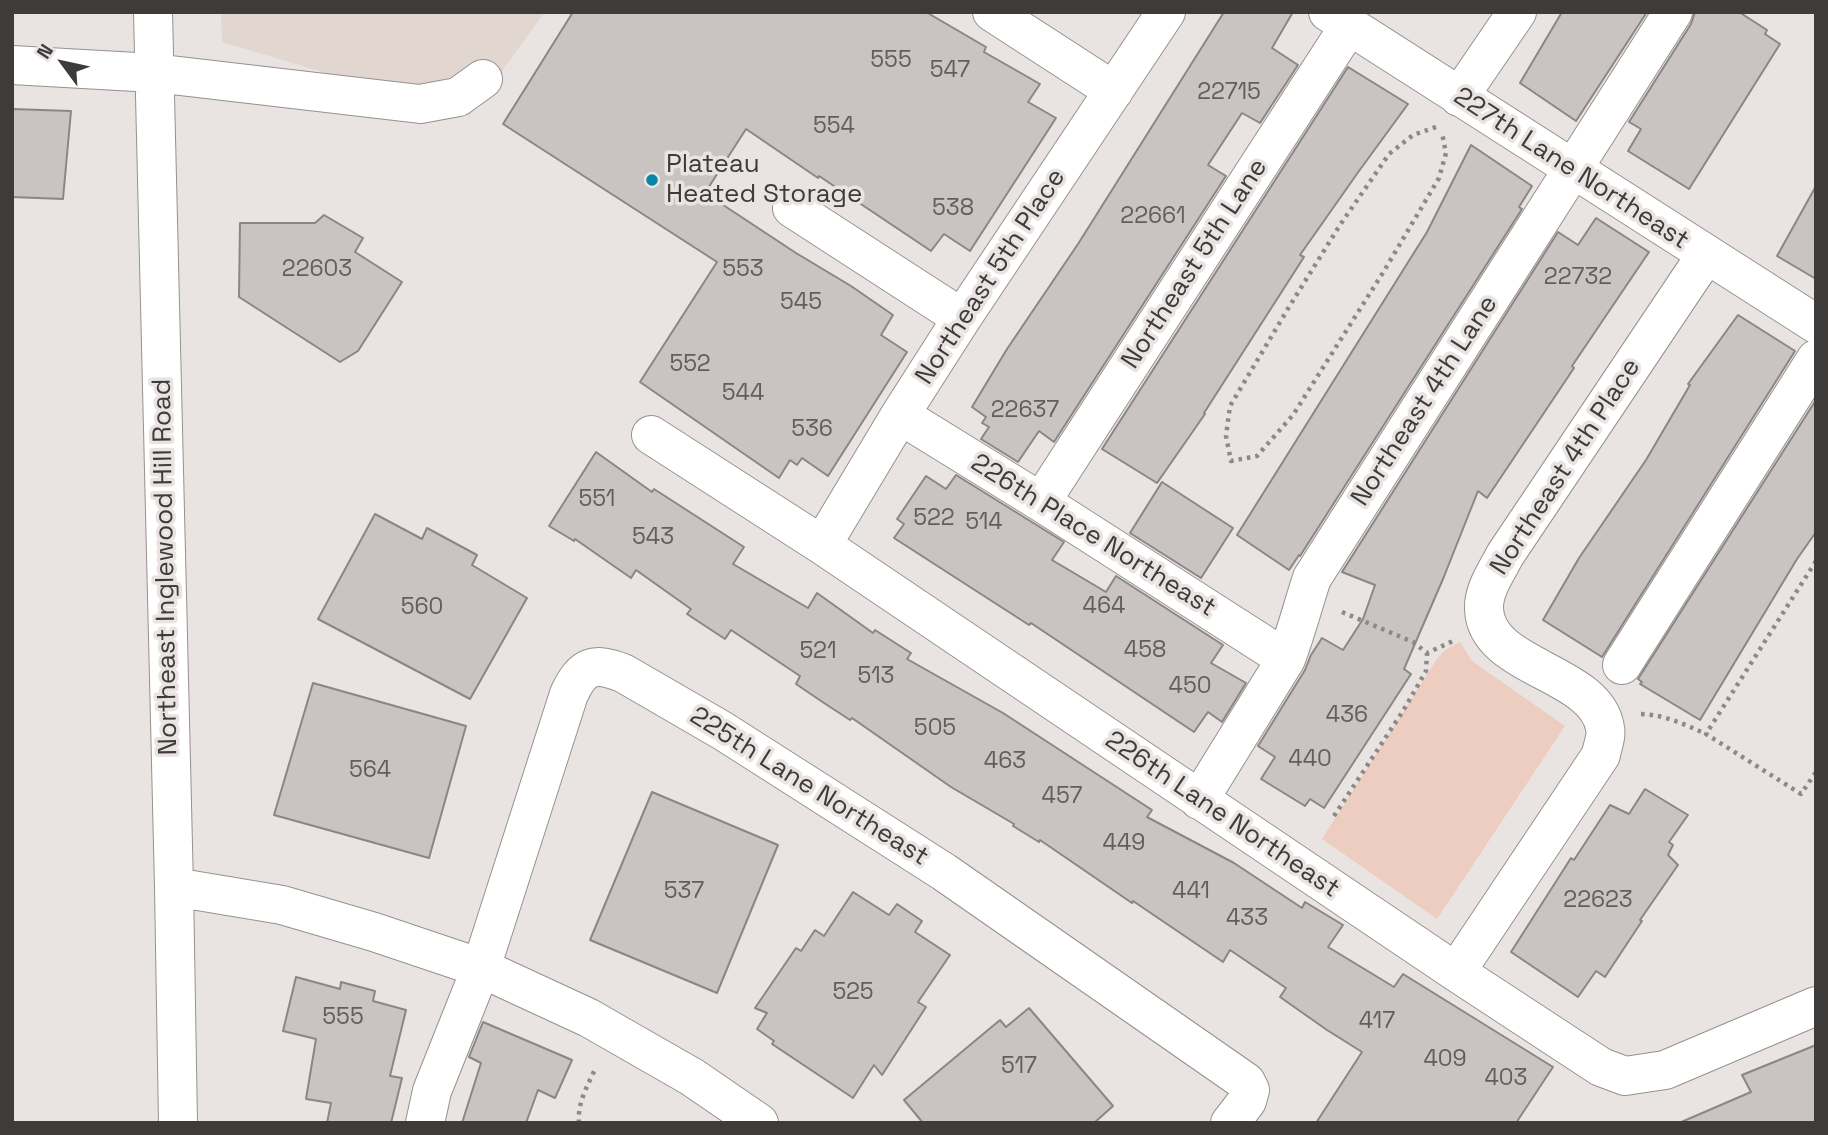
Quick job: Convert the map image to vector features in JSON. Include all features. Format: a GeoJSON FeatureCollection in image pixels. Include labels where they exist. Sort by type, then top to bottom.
{"type":"FeatureCollection","features":[{"type":"Feature","properties":{"kind":"street","name":"Northeast Inglewood Hill Road"},"geometry":{"type":"LineString","coordinates":[[153,12],[178,1123]]}},
{"type":"Feature","properties":{"kind":"street"},"geometry":{"type":"LineString","coordinates":[[992,12],[1114,91]]}},
{"type":"Feature","properties":{"kind":"street","name":"Northeast 5th Place"},"geometry":{"type":"LineString","coordinates":[[822,545],[962,318],[1166,12]]}},
{"type":"Feature","properties":{"kind":"street"},"geometry":{"type":"LineString","coordinates":[[1459,97],[1517,12]]}},
{"type":"Feature","properties":{"kind":"street","name":"Northeast 4th Lane"},"geometry":{"type":"LineString","coordinates":[[1199,800],[1286,659],[1312,578],[1673,12]]}},
{"type":"Feature","properties":{"kind":"street","name":"227th Lane Northeast"},"geometry":{"type":"LineString","coordinates":[[1338,19],[1816,324]]}},
{"type":"Feature","properties":{"kind":"street","name":"Northeast 5th Lane"},"geometry":{"type":"LineString","coordinates":[[1041,502],[1338,19]]}},
{"type":"Feature","properties":{"kind":"street"},"geometry":{"type":"LineString","coordinates":[[12,65],[154,73],[420,104],[457,97],[483,79]]}},
{"type":"Feature","properties":{"kind":"street"},"geometry":{"type":"LineString","coordinates":[[792,208],[962,318]]}},
{"type":"Feature","properties":{"kind":"street","name":"Northeast 4th Place"},"geometry":{"type":"LineString","coordinates":[[1456,972],[1601,755],[1606,730],[1599,711],[1584,695],[1500,645],[1487,627],[1483,608],[1489,584],[1706,255]]}},
{"type":"Feature","properties":{"kind":"street"},"geometry":{"type":"LineString","coordinates":[[1622,665],[1816,359]]}},
{"type":"Feature","properties":{"kind":"street","name":"226th Place Northeast"},"geometry":{"type":"LineString","coordinates":[[900,415],[1286,659]]}},
{"type":"Feature","properties":{"kind":"street","name":"226th Lane Northeast"},"geometry":{"type":"LineString","coordinates":[[651,435],[822,545],[1601,1067],[1625,1076],[1665,1070],[1816,1006]]}},
{"type":"Feature","properties":{"kind":"street","name":"225th Lane Northeast"},"geometry":{"type":"LineString","coordinates":[[481,968],[569,694],[577,678],[589,668],[606,667],[623,673],[723,731],[944,872],[1246,1082],[1250,1090],[1247,1101],[1230,1123]]}},
{"type":"Feature","properties":{"kind":"street"},"geometry":{"type":"LineString","coordinates":[[174,887],[282,905],[481,968],[589,1018],[694,1078],[759,1123]]}},
{"type":"Feature","properties":{"kind":"street"},"geometry":{"type":"LineString","coordinates":[[425,1123],[432,1091],[481,968]]}},
{"type":"Feature","properties":{"kind":"path"},"geometry":{"type":"LineString","coordinates":[[1439,129],[1446,153],[1439,178],[1384,271],[1293,415],[1256,456],[1231,461],[1226,436],[1230,406],[1340,225],[1389,154],[1413,135],[1439,129]]}},
{"type":"Feature","properties":{"kind":"path"},"geometry":{"type":"LineString","coordinates":[[1706,734],[1816,561]]}},
{"type":"Feature","properties":{"kind":"path"},"geometry":{"type":"LineString","coordinates":[[1306,597],[1395,633],[1427,653]]}},
{"type":"Feature","properties":{"kind":"path"},"geometry":{"type":"LineString","coordinates":[[1427,653],[1464,637]]}},
{"type":"Feature","properties":{"kind":"path"},"geometry":{"type":"LineString","coordinates":[[1334,816],[1426,671],[1427,653]]}},
{"type":"Feature","properties":{"kind":"path"},"geometry":{"type":"LineString","coordinates":[[1632,716],[1656,715],[1706,734],[1801,794],[1816,772]]}},
{"type":"Feature","properties":{"kind":"path"},"geometry":{"type":"LineString","coordinates":[[579,1123],[578,1112],[597,1067]]}},
{"type":"Feature","properties":{"kind":"shaded area"},"geometry":{"type":"Polygon","coordinates":[[[221,12],[545,12],[469,116],[222,42],[221,12]]]}},
{"type":"Feature","properties":{"kind":"shaded area"},"geometry":{"type":"Polygon","coordinates":[[[1460,642],[1472,661],[1565,726],[1437,919],[1322,839],[1437,659],[1445,650],[1460,642]]]}},
{"type":"Feature","properties":{"kind":"building"},"geometry":{"type":"Polygon","coordinates":[[[573,12],[926,12],[986,47],[984,52],[1040,84],[1028,102],[1056,118],[970,251],[944,234],[931,251],[746,129],[705,193],[893,315],[881,335],[907,352],[828,476],[802,458],[797,465],[790,460],[779,478],[640,382],[717,262],[503,124],[573,12]]]}},
{"type":"Feature","properties":{"kind":"building"},"geometry":{"type":"Polygon","coordinates":[[[1224,12],[1293,12],[1272,48],[1298,65],[1260,123],[1242,113],[1208,165],[1226,176],[1054,442],[1039,431],[1018,462],[981,439],[989,427],[982,423],[986,417],[972,407],[1224,12]]]}},
{"type":"Feature","properties":{"kind":"building"},"geometry":{"type":"Polygon","coordinates":[[[1562,12],[1647,12],[1576,121],[1520,83],[1562,12]]]}},
{"type":"Feature","properties":{"kind":"building"},"geometry":{"type":"Polygon","coordinates":[[[1695,12],[1739,12],[1767,30],[1765,34],[1780,44],[1689,189],[1628,151],[1641,129],[1629,122],[1691,24],[1695,12]]]}},
{"type":"Feature","properties":{"kind":"building"},"geometry":{"type":"Polygon","coordinates":[[[1348,67],[1408,104],[1300,255],[1304,257],[1205,414],[1157,483],[1102,449],[1348,67]]]}},
{"type":"Feature","properties":{"kind":"building"},"geometry":{"type":"Polygon","coordinates":[[[12,109],[71,111],[63,199],[12,197],[12,109]]]}},
{"type":"Feature","properties":{"kind":"building"},"geometry":{"type":"Polygon","coordinates":[[[1471,145],[1532,186],[1519,207],[1522,209],[1289,570],[1237,535],[1427,232],[1471,145]]]}},
{"type":"Feature","properties":{"kind":"building"},"geometry":{"type":"Polygon","coordinates":[[[1816,186],[1816,279],[1777,256],[1816,186]]]}},
{"type":"Feature","properties":{"kind":"building"},"geometry":{"type":"Polygon","coordinates":[[[324,215],[363,238],[355,252],[402,282],[358,351],[340,362],[239,297],[240,223],[315,223],[324,215]]]}},
{"type":"Feature","properties":{"kind":"building"},"geometry":{"type":"Polygon","coordinates":[[[1596,218],[1649,252],[1487,498],[1478,491],[1404,669],[1411,674],[1324,808],[1310,799],[1305,806],[1261,779],[1275,757],[1258,746],[1322,638],[1343,650],[1363,619],[1375,585],[1342,572],[1558,232],[1578,245],[1596,218]]]}},
{"type":"Feature","properties":{"kind":"building"},"geometry":{"type":"Polygon","coordinates":[[[1738,315],[1795,351],[1602,657],[1543,620],[1579,558],[1646,460],[1690,385],[1688,384],[1738,315]]]}},
{"type":"Feature","properties":{"kind":"building"},"geometry":{"type":"Polygon","coordinates":[[[1816,400],[1816,532],[1700,720],[1640,684],[1642,682],[1638,679],[1816,400]]]}},
{"type":"Feature","properties":{"kind":"building"},"geometry":{"type":"Polygon","coordinates":[[[596,452],[652,492],[654,489],[744,547],[733,564],[808,608],[817,593],[873,633],[875,630],[911,653],[907,659],[1003,713],[1152,810],[1147,817],[1234,863],[1302,908],[1305,902],[1343,925],[1328,947],[1394,987],[1403,974],[1553,1067],[1516,1123],[1316,1123],[1362,1052],[1280,997],[1286,988],[1230,950],[1223,962],[1040,840],[1039,842],[951,787],[852,718],[850,720],[824,703],[796,684],[800,676],[731,630],[725,639],[687,614],[691,609],[636,570],[631,578],[575,539],[574,541],[549,526],[596,452]]]}},
{"type":"Feature","properties":{"kind":"building"},"geometry":{"type":"Polygon","coordinates":[[[956,475],[1064,542],[1052,560],[1106,592],[1116,576],[1223,645],[1211,663],[1246,683],[1222,722],[1208,712],[1194,732],[1031,623],[1029,625],[894,538],[904,524],[897,519],[926,476],[946,489],[956,475]]]}},
{"type":"Feature","properties":{"kind":"building"},"geometry":{"type":"Polygon","coordinates":[[[1162,482],[1233,528],[1201,578],[1130,533],[1162,482]]]}},
{"type":"Feature","properties":{"kind":"building"},"geometry":{"type":"Polygon","coordinates":[[[375,514],[422,539],[427,528],[477,555],[472,565],[527,598],[470,699],[318,619],[375,514]]]}},
{"type":"Feature","properties":{"kind":"building"},"geometry":{"type":"Polygon","coordinates":[[[313,683],[466,726],[429,858],[274,815],[313,683]]]}},
{"type":"Feature","properties":{"kind":"building"},"geometry":{"type":"Polygon","coordinates":[[[1645,789],[1688,815],[1669,842],[1673,845],[1668,855],[1678,865],[1605,977],[1596,971],[1578,997],[1511,952],[1571,858],[1574,860],[1610,805],[1629,814],[1645,789]]]}},
{"type":"Feature","properties":{"kind":"building"},"geometry":{"type":"Polygon","coordinates":[[[652,792],[778,845],[717,993],[590,940],[652,792]]]}},
{"type":"Feature","properties":{"kind":"building"},"geometry":{"type":"Polygon","coordinates":[[[853,892],[889,915],[897,904],[922,921],[915,932],[950,955],[918,1002],[926,1007],[882,1075],[874,1065],[853,1098],[772,1044],[774,1041],[757,1029],[767,1013],[755,1008],[796,948],[801,951],[815,930],[824,936],[853,892]]]}},
{"type":"Feature","properties":{"kind":"building"},"geometry":{"type":"Polygon","coordinates":[[[296,977],[340,989],[341,982],[375,991],[373,1001],[406,1010],[390,1076],[402,1078],[391,1123],[327,1123],[331,1103],[306,1099],[316,1039],[283,1031],[296,977]]]}},
{"type":"Feature","properties":{"kind":"building"},"geometry":{"type":"Polygon","coordinates":[[[1029,1008],[1113,1106],[1094,1123],[923,1123],[904,1100],[1000,1020],[1006,1027],[1029,1008]]]}},
{"type":"Feature","properties":{"kind":"building"},"geometry":{"type":"Polygon","coordinates":[[[483,1022],[572,1060],[555,1098],[538,1090],[526,1123],[462,1123],[481,1063],[469,1057],[483,1022]]]}},
{"type":"Feature","properties":{"kind":"building"},"geometry":{"type":"Polygon","coordinates":[[[1816,1045],[1816,1123],[1679,1123],[1751,1092],[1742,1075],[1816,1045]]]}},
{"type":"Feature","properties":{"kind":"place","name":"Plateau Heated Storage"},"geometry":{"type":"Point","coordinates":[652,180]}}]}
